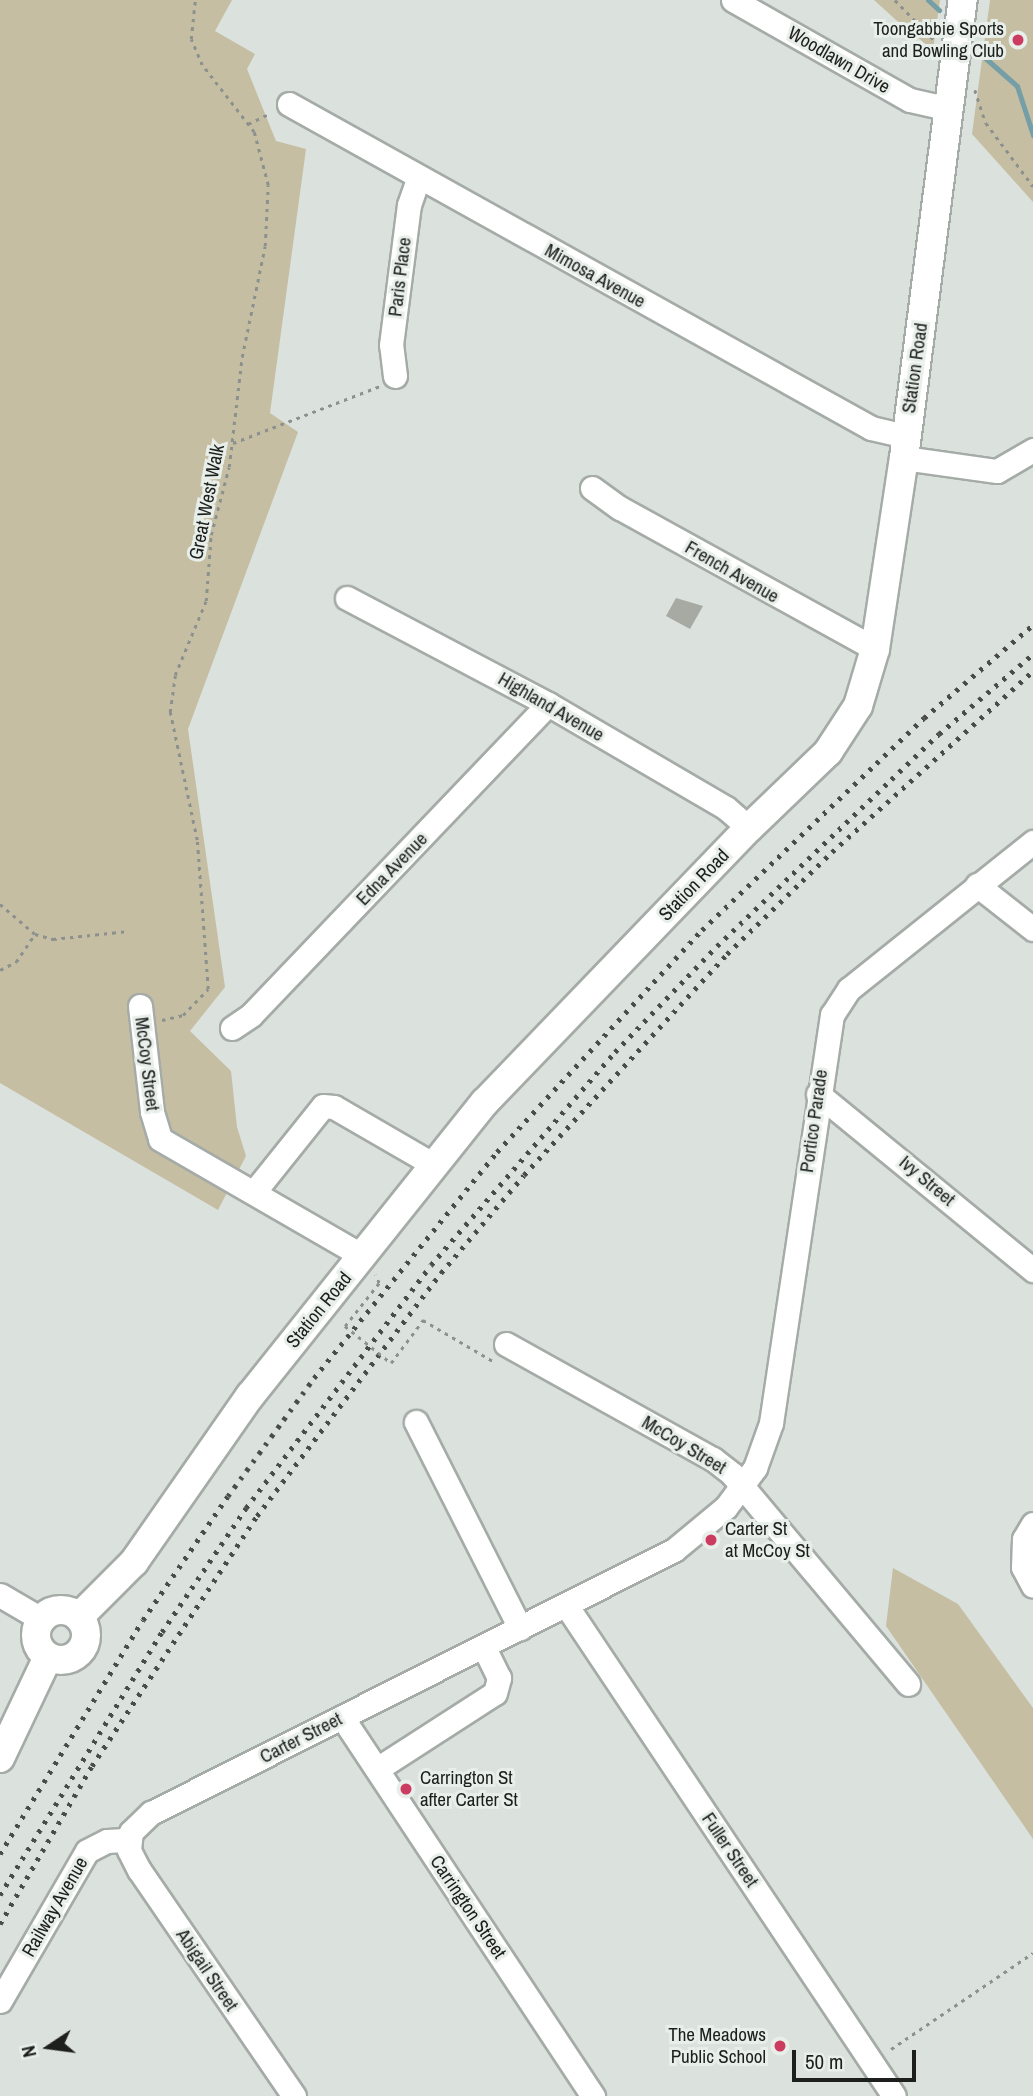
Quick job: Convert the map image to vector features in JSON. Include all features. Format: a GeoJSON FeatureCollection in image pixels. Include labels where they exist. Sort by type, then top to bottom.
{"type":"FeatureCollection","features":[{"type":"Feature","properties":{"kind":"main road","name":"Station Road"},"geometry":{"type":"LineString","coordinates":[[79,1618],[107,1584],[134,1562],[250,1396],[485,1102],[749,828],[828,752],[848,725],[869,680],[875,649],[905,447],[963,0]]}},
{"type":"Feature","properties":{"kind":"main road"},"geometry":{"type":"LineString","coordinates":[[64,1610],[79,1618],[86,1632],[82,1648],[69,1659],[48,1657],[37,1642],[41,1619],[64,1610]]}},
{"type":"Feature","properties":{"kind":"main road"},"geometry":{"type":"LineString","coordinates":[[0,1758],[48,1657]]}},
{"type":"Feature","properties":{"kind":"street","name":"Woodlawn Drive"},"geometry":{"type":"LineString","coordinates":[[733,0],[910,100],[950,109]]}},
{"type":"Feature","properties":{"kind":"street","name":"Mimosa Avenue"},"geometry":{"type":"LineString","coordinates":[[289,104],[418,179],[905,447],[997,471],[1033,450]]}},
{"type":"Feature","properties":{"kind":"street","name":"Paris Place"},"geometry":{"type":"LineString","coordinates":[[395,376],[391,345],[409,205],[418,179]]}},
{"type":"Feature","properties":{"kind":"street","name":"French Avenue"},"geometry":{"type":"LineString","coordinates":[[592,488],[668,536],[875,649]]}},
{"type":"Feature","properties":{"kind":"street","name":"Highland Avenue"},"geometry":{"type":"LineString","coordinates":[[347,598],[548,705],[726,807],[749,828]]}},
{"type":"Feature","properties":{"kind":"street","name":"Edna Avenue"},"geometry":{"type":"LineString","coordinates":[[232,1028],[251,1015],[548,705]]}},
{"type":"Feature","properties":{"kind":"street","name":"Portico Parade"},"geometry":{"type":"LineString","coordinates":[[744,1487],[771,1423],[827,1029],[838,1002],[1033,842]]}},
{"type":"Feature","properties":{"kind":"street"},"geometry":{"type":"LineString","coordinates":[[977,886],[1033,929]]}},
{"type":"Feature","properties":{"kind":"street","name":"McCoy Street"},"geometry":{"type":"LineString","coordinates":[[141,1016],[152,1112],[160,1139],[363,1256]]}},
{"type":"Feature","properties":{"kind":"street","name":"Ivy Street"},"geometry":{"type":"LineString","coordinates":[[818,1094],[1032,1268]]}},
{"type":"Feature","properties":{"kind":"street"},"geometry":{"type":"LineString","coordinates":[[254,1192],[323,1106],[334,1107],[434,1166]]}},
{"type":"Feature","properties":{"kind":"street","name":"McCoy Street"},"geometry":{"type":"LineString","coordinates":[[506,1344],[713,1459],[744,1487],[908,1684]]}},
{"type":"Feature","properties":{"kind":"street"},"geometry":{"type":"LineString","coordinates":[[416,1422],[520,1628]]}},
{"type":"Feature","properties":{"kind":"street","name":"Carter Street"},"geometry":{"type":"LineString","coordinates":[[129,1840],[151,1813],[674,1550],[712,1522],[744,1487]]}},
{"type":"Feature","properties":{"kind":"street"},"geometry":{"type":"LineString","coordinates":[[1033,1524],[1024,1539],[1023,1567],[1033,1586]]}},
{"type":"Feature","properties":{"kind":"street"},"geometry":{"type":"LineString","coordinates":[[0,1595],[41,1619]]}},
{"type":"Feature","properties":{"kind":"street","name":"Fuller Street"},"geometry":{"type":"LineString","coordinates":[[566,1605],[894,2096]]}},
{"type":"Feature","properties":{"kind":"street"},"geometry":{"type":"LineString","coordinates":[[376,1769],[495,1693],[499,1678],[484,1647]]}},
{"type":"Feature","properties":{"kind":"street","name":"Carrington Street"},"geometry":{"type":"LineString","coordinates":[[342,1717],[593,2096]]}},
{"type":"Feature","properties":{"kind":"street","name":"Railway Avenue"},"geometry":{"type":"LineString","coordinates":[[0,2000],[87,1851],[107,1841],[129,1840]]}},
{"type":"Feature","properties":{"kind":"street","name":"Abigail Street"},"geometry":{"type":"LineString","coordinates":[[129,1840],[139,1870],[294,2096]]}},
{"type":"Feature","properties":{"kind":"path","name":"Great West Walk"},"geometry":{"type":"LineString","coordinates":[[141,1016],[183,1015],[208,989],[197,840],[170,712],[175,675],[206,601],[211,535],[233,443],[242,357],[265,246],[267,209],[263,158],[248,124],[202,65],[191,39],[195,0]]}},
{"type":"Feature","properties":{"kind":"path"},"geometry":{"type":"LineString","coordinates":[[894,0],[937,42]]}},
{"type":"Feature","properties":{"kind":"path"},"geometry":{"type":"LineString","coordinates":[[976,76],[974,89],[986,123],[1033,186]]}},
{"type":"Feature","properties":{"kind":"path"},"geometry":{"type":"LineString","coordinates":[[248,124],[289,104]]}},
{"type":"Feature","properties":{"kind":"path"},"geometry":{"type":"LineString","coordinates":[[233,443],[373,391],[395,376]]}},
{"type":"Feature","properties":{"kind":"path"},"geometry":{"type":"LineString","coordinates":[[0,904],[35,934],[61,940],[129,931]]}},
{"type":"Feature","properties":{"kind":"path"},"geometry":{"type":"LineString","coordinates":[[0,970],[16,962],[35,934]]}},
{"type":"Feature","properties":{"kind":"path"},"geometry":{"type":"LineString","coordinates":[[373,1292],[345,1326],[391,1363],[423,1320],[496,1362],[506,1344]]}},
{"type":"Feature","properties":{"kind":"path"},"geometry":{"type":"LineString","coordinates":[[891,2049],[1033,1953]]}},
{"type":"Feature","properties":{"kind":"shaded area"},"geometry":{"type":"Polygon","coordinates":[[[0,0],[232,0],[215,31],[255,54],[247,69],[276,141],[306,149],[270,413],[298,432],[188,729],[225,987],[190,1031],[231,1071],[237,1127],[246,1156],[218,1210],[0,1083],[0,0]]]}},
{"type":"Feature","properties":{"kind":"shaded area"},"geometry":{"type":"Polygon","coordinates":[[[874,0],[940,0],[933,50],[896,20],[874,0]]]}},
{"type":"Feature","properties":{"kind":"shaded area"},"geometry":{"type":"Polygon","coordinates":[[[990,0],[1033,0],[1033,202],[972,134],[990,0]]]}},
{"type":"Feature","properties":{"kind":"shaded area"},"geometry":{"type":"Polygon","coordinates":[[[893,1568],[958,1604],[1033,1708],[1033,1839],[886,1626],[893,1568]]]}},
{"type":"Feature","properties":{"kind":"building"},"geometry":{"type":"Polygon","coordinates":[[[676,598],[703,606],[690,629],[666,616],[676,598]]]}},
{"type":"Feature","properties":{"kind":"waterway"},"geometry":{"type":"LineString","coordinates":[[928,0],[939,10]]}},
{"type":"Feature","properties":{"kind":"waterway"},"geometry":{"type":"LineString","coordinates":[[984,57],[1017,86],[1033,135]]}},
{"type":"Feature","properties":{"kind":"railway"},"geometry":{"type":"LineString","coordinates":[[0,1854],[143,1620],[228,1496],[314,1378],[497,1152],[702,930],[924,718],[1033,625]]}},
{"type":"Feature","properties":{"kind":"railway"},"geometry":{"type":"LineString","coordinates":[[0,1895],[162,1632],[246,1508],[431,1265],[615,1052],[717,946],[939,734],[1033,654]]}},
{"type":"Feature","properties":{"kind":"railway"},"geometry":{"type":"LineString","coordinates":[[0,1924],[92,1766],[257,1516],[441,1273],[524,1175],[727,954],[832,852],[1033,671]]}},
{"type":"Feature","properties":{"kind":"place","name":"Toongabbie Sports and Bowling Club"},"geometry":{"type":"Point","coordinates":[1018,40]}},
{"type":"Feature","properties":{"kind":"place","name":"Carter St at McCoy St"},"geometry":{"type":"Point","coordinates":[711,1540]}},
{"type":"Feature","properties":{"kind":"place","name":"Carrington St after Carter St"},"geometry":{"type":"Point","coordinates":[406,1789]}},
{"type":"Feature","properties":{"kind":"place","name":"The Meadows Public School"},"geometry":{"type":"Point","coordinates":[780,2046]}}]}
